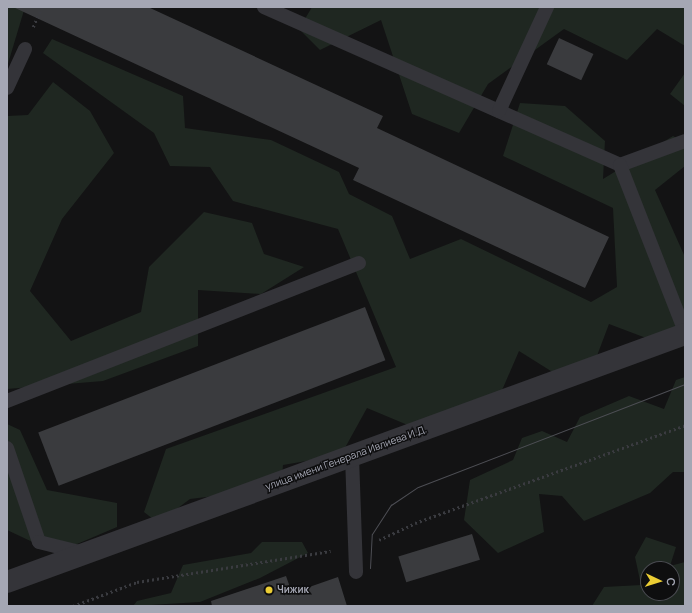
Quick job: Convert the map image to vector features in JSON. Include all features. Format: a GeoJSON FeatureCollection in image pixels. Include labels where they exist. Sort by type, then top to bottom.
{"type":"FeatureCollection","features":[{"type":"Feature","properties":{"kind":"street","name":"улица имени Генерала Ивлиева И.Д."},"geometry":{"type":"LineString","coordinates":[[7,582],[685,333]]}},
{"type":"Feature","properties":{"kind":"lane"},"geometry":{"type":"LineString","coordinates":[[264,7],[620,165],[685,141]]}},
{"type":"Feature","properties":{"kind":"lane"},"geometry":{"type":"LineString","coordinates":[[499,111],[547,7]]}},
{"type":"Feature","properties":{"kind":"lane"},"geometry":{"type":"LineString","coordinates":[[7,88],[25,49]]}},
{"type":"Feature","properties":{"kind":"lane"},"geometry":{"type":"LineString","coordinates":[[620,165],[685,333]]}},
{"type":"Feature","properties":{"kind":"lane"},"geometry":{"type":"LineString","coordinates":[[7,401],[359,263]]}},
{"type":"Feature","properties":{"kind":"lane"},"geometry":{"type":"LineString","coordinates":[[7,448],[39,542],[83,553]]}},
{"type":"Feature","properties":{"kind":"lane"},"geometry":{"type":"LineString","coordinates":[[352,456],[356,572]]}},
{"type":"Feature","properties":{"kind":"path"},"geometry":{"type":"LineString","coordinates":[[72,606],[137,582],[355,548],[371,544],[414,523],[685,425]]}},
{"type":"Feature","properties":{"kind":"shaded area"},"geometry":{"type":"Polygon","coordinates":[[[7,7],[25,7],[7,67],[7,7]]]}},
{"type":"Feature","properties":{"kind":"shaded area"},"geometry":{"type":"Polygon","coordinates":[[[312,7],[685,7],[685,46],[657,29],[627,60],[564,29],[488,84],[459,133],[412,114],[381,20],[320,50],[299,29],[312,7]]]}},
{"type":"Feature","properties":{"kind":"shaded area"},"geometry":{"type":"Polygon","coordinates":[[[52,39],[183,96],[185,128],[271,140],[339,172],[349,194],[392,216],[410,259],[461,239],[591,302],[617,287],[613,208],[503,156],[520,103],[565,106],[605,141],[603,179],[673,136],[685,143],[685,166],[655,190],[685,257],[685,322],[654,341],[609,324],[592,369],[570,383],[519,351],[493,411],[434,436],[367,408],[341,455],[283,465],[281,488],[190,499],[158,523],[144,512],[166,449],[396,367],[338,229],[233,201],[210,167],[170,166],[154,133],[43,53],[52,39]]]}},
{"type":"Feature","properties":{"kind":"shaded area"},"geometry":{"type":"Polygon","coordinates":[[[685,73],[685,106],[670,94],[685,73]]]}},
{"type":"Feature","properties":{"kind":"shaded area"},"geometry":{"type":"Polygon","coordinates":[[[53,82],[90,111],[114,153],[62,219],[30,291],[71,341],[141,312],[149,267],[204,212],[252,223],[264,254],[304,267],[261,294],[198,290],[198,346],[103,381],[7,389],[7,116],[28,115],[53,82]]]}},
{"type":"Feature","properties":{"kind":"shaded area"},"geometry":{"type":"Polygon","coordinates":[[[685,377],[685,472],[673,472],[650,493],[584,521],[562,496],[539,494],[544,532],[498,553],[464,520],[470,480],[513,460],[522,438],[542,431],[567,442],[580,417],[629,396],[664,409],[676,380],[685,377]]]}},
{"type":"Feature","properties":{"kind":"shaded area"},"geometry":{"type":"Polygon","coordinates":[[[7,424],[20,430],[47,490],[117,503],[117,527],[56,553],[7,530],[7,424]]]}},
{"type":"Feature","properties":{"kind":"shaded area"},"geometry":{"type":"Polygon","coordinates":[[[646,537],[676,547],[672,561],[640,561],[640,580],[635,557],[646,537]]]}},
{"type":"Feature","properties":{"kind":"shaded area"},"geometry":{"type":"Polygon","coordinates":[[[262,542],[302,542],[308,553],[260,578],[200,602],[133,606],[137,601],[171,593],[183,565],[251,553],[262,542]]]}},
{"type":"Feature","properties":{"kind":"shaded area"},"geometry":{"type":"Polygon","coordinates":[[[685,562],[685,606],[592,606],[604,587],[640,585],[640,601],[680,601],[680,563],[685,562]]]}},
{"type":"Feature","properties":{"kind":"building"},"geometry":{"type":"Polygon","coordinates":[[[13,7],[148,7],[383,116],[377,128],[609,237],[585,288],[353,180],[359,168],[13,7]]]}},
{"type":"Feature","properties":{"kind":"building"},"geometry":{"type":"Polygon","coordinates":[[[559,38],[593,54],[581,80],[547,64],[559,38]]]}},
{"type":"Feature","properties":{"kind":"building"},"geometry":{"type":"Polygon","coordinates":[[[365,307],[385,360],[59,486],[38,432],[365,307]]]}},
{"type":"Feature","properties":{"kind":"building"},"geometry":{"type":"Polygon","coordinates":[[[472,534],[480,560],[406,582],[398,557],[472,534]]]}},
{"type":"Feature","properties":{"kind":"building"},"geometry":{"type":"Polygon","coordinates":[[[286,576],[292,593],[338,577],[347,606],[212,606],[211,601],[286,576]]]}},
{"type":"Feature","properties":{"kind":"tram line"},"geometry":{"type":"LineString","coordinates":[[370,568],[372,534],[391,505],[418,487],[685,384]]}},
{"type":"Feature","properties":{"kind":"place","name":"Чижик"},"geometry":{"type":"Point","coordinates":[269,590]}}]}
